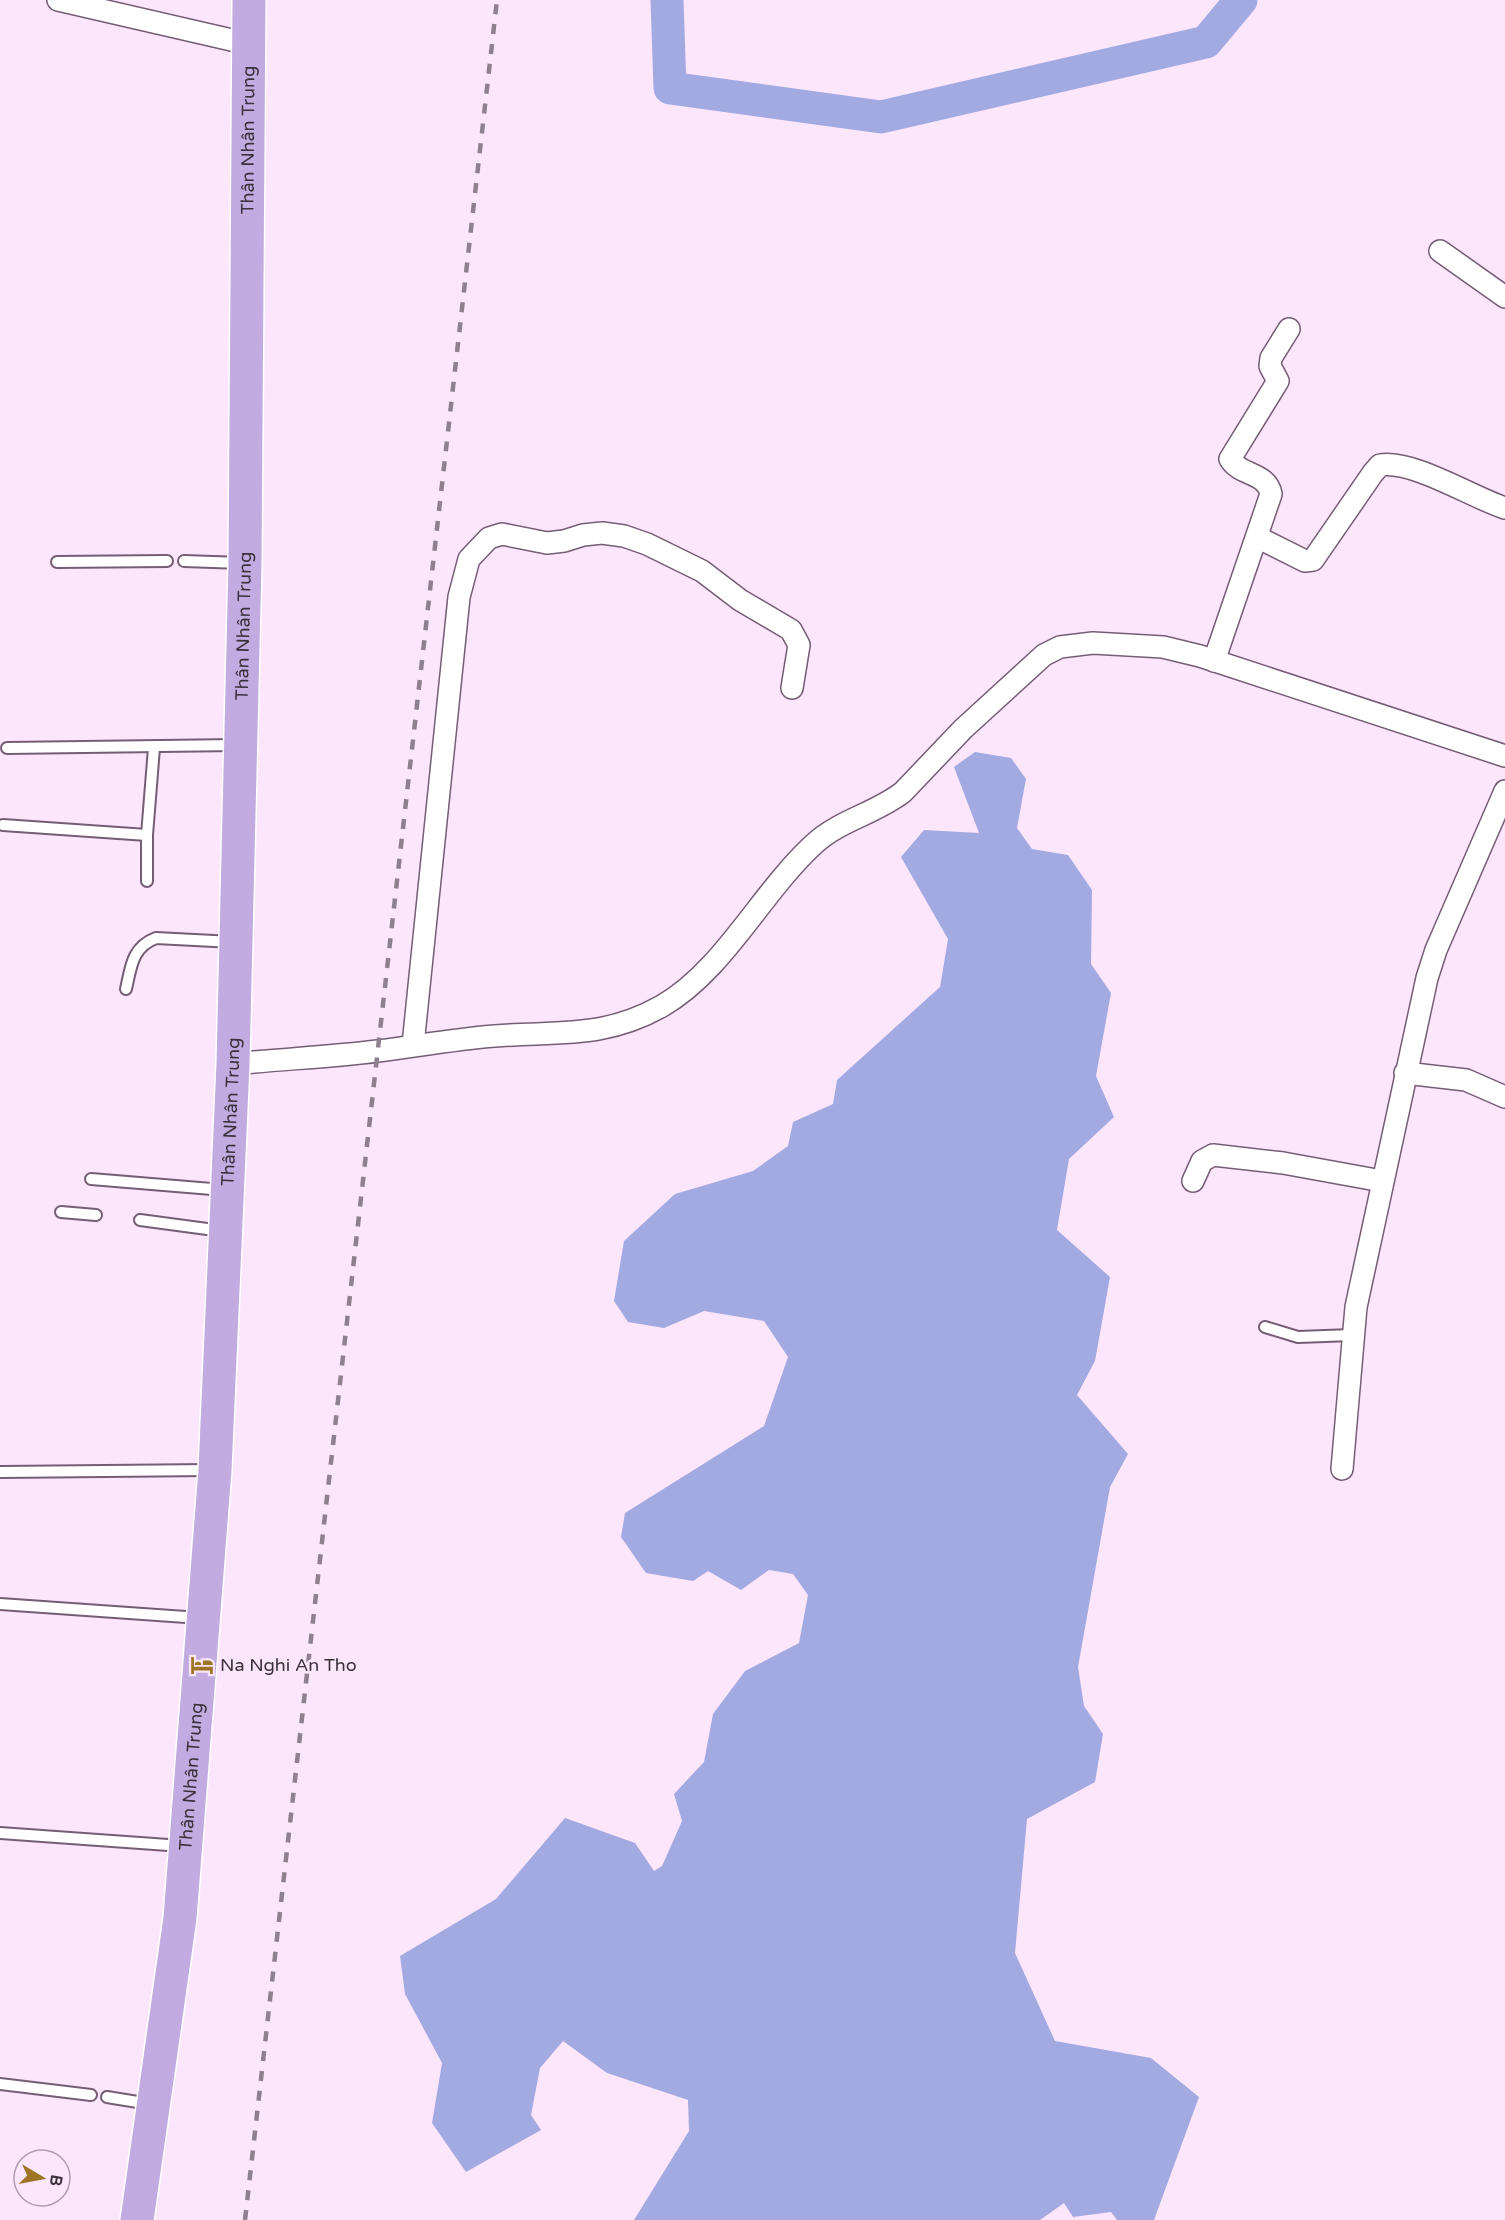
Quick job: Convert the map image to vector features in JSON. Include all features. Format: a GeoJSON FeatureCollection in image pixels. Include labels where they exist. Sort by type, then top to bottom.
{"type":"FeatureCollection","features":[{"type":"Feature","properties":{"kind":"main road","name":"Thân Nhân Trung"},"geometry":{"type":"LineString","coordinates":[[137,2220],[180,1918],[215,1470],[233,1064],[245,563],[249,0]]}},
{"type":"Feature","properties":{"kind":"street"},"geometry":{"type":"LineString","coordinates":[[58,0],[249,44]]}},
{"type":"Feature","properties":{"kind":"street"},"geometry":{"type":"LineString","coordinates":[[1440,251],[1505,297]]}},
{"type":"Feature","properties":{"kind":"street"},"geometry":{"type":"LineString","coordinates":[[1214,661],[1270,501],[1270,488],[1264,480],[1236,466],[1230,459],[1278,381],[1270,366],[1271,358],[1290,329]]}},
{"type":"Feature","properties":{"kind":"street"},"geometry":{"type":"LineString","coordinates":[[1257,537],[1305,561],[1313,560],[1380,465],[1391,464],[1432,477],[1481,500],[1505,508]]}},
{"type":"Feature","properties":{"kind":"street"},"geometry":{"type":"LineString","coordinates":[[413,1046],[459,597],[469,559],[489,538],[502,534],[547,543],[602,533],[647,544],[702,572],[740,600],[791,630],[799,645],[792,688]]}},
{"type":"Feature","properties":{"kind":"street"},"geometry":{"type":"LineString","coordinates":[[233,1064],[496,1036],[566,1035],[597,1031],[637,1018],[662,1006],[690,987],[710,967],[780,878],[815,843],[832,830],[892,801],[1025,670],[1044,655],[1060,647],[1093,643],[1163,647],[1214,661],[1505,756]]}},
{"type":"Feature","properties":{"kind":"street"},"geometry":{"type":"LineString","coordinates":[[1342,1469],[1352,1335],[1382,1181],[1427,978],[1436,950],[1505,791]]}},
{"type":"Feature","properties":{"kind":"street"},"geometry":{"type":"LineString","coordinates":[[1405,1073],[1466,1080],[1505,1097]]}},
{"type":"Feature","properties":{"kind":"street"},"geometry":{"type":"LineString","coordinates":[[1193,1181],[1202,1161],[1213,1155],[1284,1162],[1382,1181]]}},
{"type":"Feature","properties":{"kind":"lane"},"geometry":{"type":"LineString","coordinates":[[57,562],[167,561]]}},
{"type":"Feature","properties":{"kind":"lane"},"geometry":{"type":"LineString","coordinates":[[184,561],[245,563]]}},
{"type":"Feature","properties":{"kind":"lane"},"geometry":{"type":"LineString","coordinates":[[7,748],[154,748],[240,745]]}},
{"type":"Feature","properties":{"kind":"lane"},"geometry":{"type":"LineString","coordinates":[[147,881],[147,835],[154,748]]}},
{"type":"Feature","properties":{"kind":"lane"},"geometry":{"type":"LineString","coordinates":[[3,825],[147,835]]}},
{"type":"Feature","properties":{"kind":"lane"},"geometry":{"type":"LineString","coordinates":[[126,989],[135,953],[146,942],[156,938],[236,943]]}},
{"type":"Feature","properties":{"kind":"lane"},"geometry":{"type":"LineString","coordinates":[[91,1179],[227,1191]]}},
{"type":"Feature","properties":{"kind":"lane"},"geometry":{"type":"LineString","coordinates":[[61,1212],[96,1215]]}},
{"type":"Feature","properties":{"kind":"lane"},"geometry":{"type":"LineString","coordinates":[[140,1220],[225,1232]]}},
{"type":"Feature","properties":{"kind":"lane"},"geometry":{"type":"LineString","coordinates":[[1265,1327],[1298,1337],[1352,1335]]}},
{"type":"Feature","properties":{"kind":"lane"},"geometry":{"type":"LineString","coordinates":[[0,1472],[215,1470]]}},
{"type":"Feature","properties":{"kind":"lane"},"geometry":{"type":"LineString","coordinates":[[0,1604],[204,1618]]}},
{"type":"Feature","properties":{"kind":"lane"},"geometry":{"type":"LineString","coordinates":[[0,1833],[187,1846]]}},
{"type":"Feature","properties":{"kind":"lane"},"geometry":{"type":"LineString","coordinates":[[0,2084],[91,2095]]}},
{"type":"Feature","properties":{"kind":"lane"},"geometry":{"type":"LineString","coordinates":[[107,2097],[153,2104]]}},
{"type":"Feature","properties":{"kind":"water"},"geometry":{"type":"Polygon","coordinates":[[[975,752],[1011,758],[1026,779],[1017,828],[1032,849],[1068,855],[1092,890],[1091,964],[1111,993],[1096,1076],[1114,1117],[1069,1159],[1057,1230],[1110,1277],[1095,1361],[1077,1395],[1128,1454],[1110,1487],[1078,1667],[1084,1706],[1103,1734],[1095,1782],[1027,1819],[1015,1953],[1055,2041],[1151,2058],[1199,2097],[1154,2220],[1117,2220],[1111,2212],[1073,2217],[1064,2203],[1040,2220],[634,2220],[689,2131],[688,2100],[607,2073],[563,2041],[540,2068],[531,2115],[541,2130],[466,2172],[432,2123],[442,2063],[405,1994],[400,1956],[496,1899],[565,1818],[635,1843],[654,1871],[662,1866],[682,1821],[674,1794],[704,1762],[713,1714],[745,1671],[799,1643],[808,1595],[793,1574],[769,1570],[741,1590],[708,1571],[693,1581],[646,1573],[621,1537],[625,1513],[764,1426],[788,1357],[764,1321],[704,1311],[664,1328],[628,1322],[614,1301],[624,1241],[675,1194],[753,1171],[788,1146],[793,1122],[833,1104],[837,1080],[940,987],[948,939],[901,857],[924,830],[979,833],[954,767],[975,752]]]}},
{"type":"Feature","properties":{"kind":"waterway"},"geometry":{"type":"LineString","coordinates":[[667,0],[670,88],[881,117],[1206,42],[1241,0]]}},
{"type":"Feature","properties":{"kind":"railway"},"geometry":{"type":"LineString","coordinates":[[245,2220],[497,0]]}},
{"type":"Feature","properties":{"kind":"place","name":"Na Nghi An Tho"},"geometry":{"type":"Point","coordinates":[202,1665]}}]}
